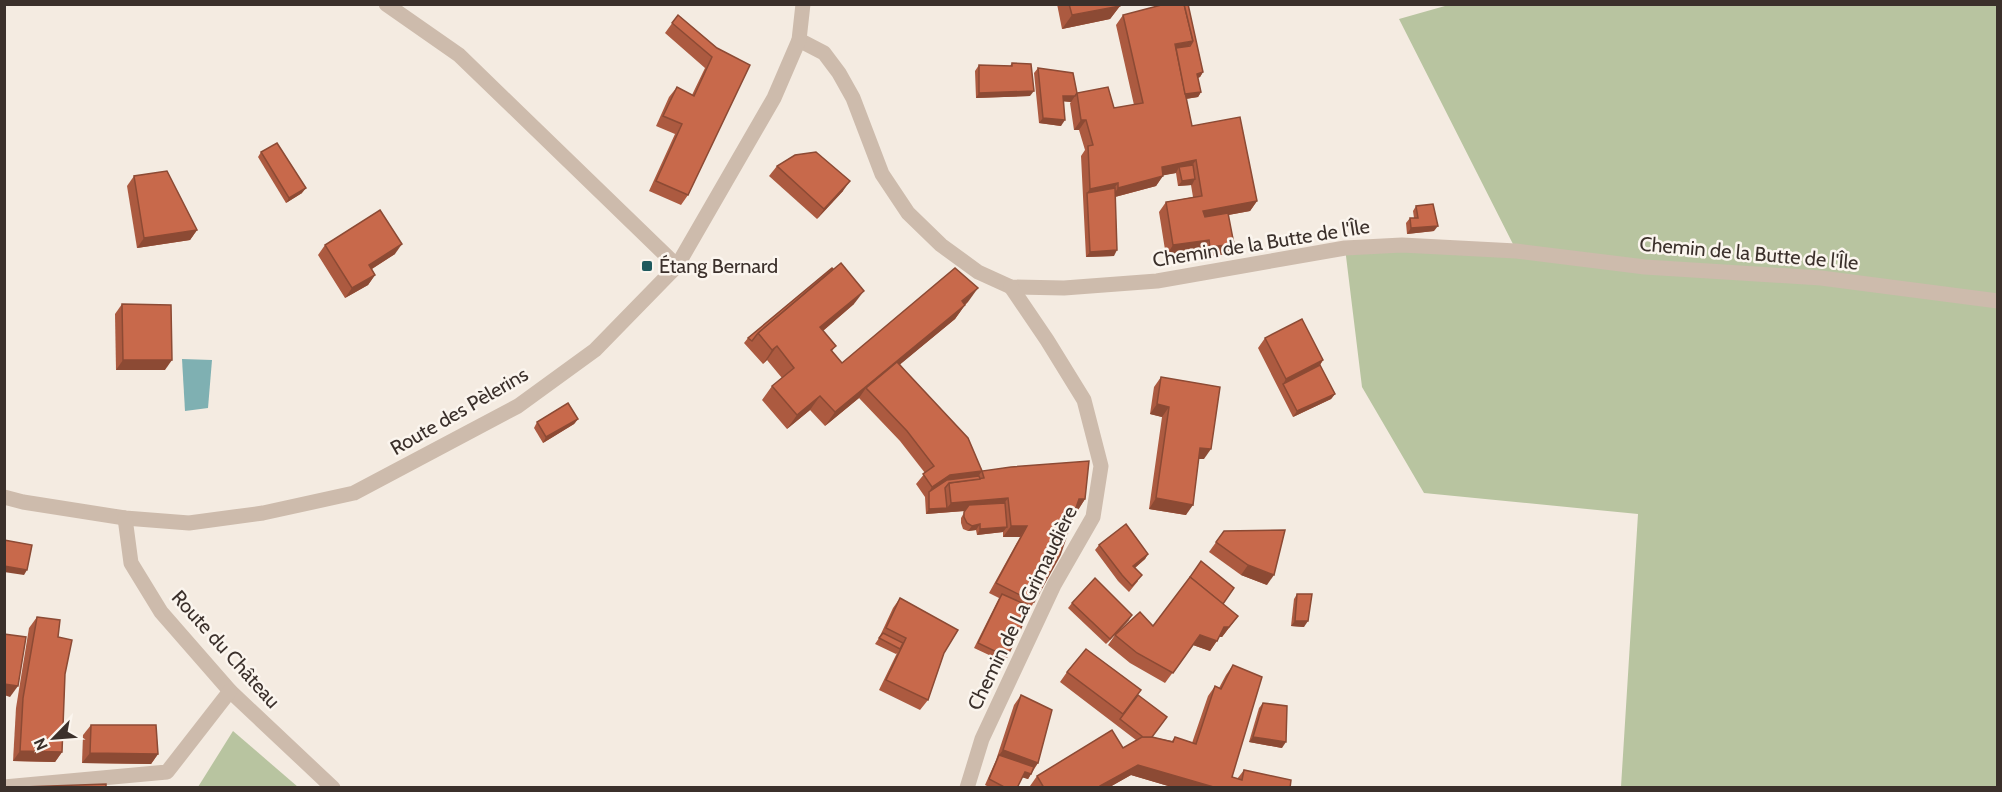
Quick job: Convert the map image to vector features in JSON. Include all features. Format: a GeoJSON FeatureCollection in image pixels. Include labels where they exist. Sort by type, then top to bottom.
{"type":"FeatureCollection","features":[{"type":"Feature","properties":{"kind":"street"},"geometry":{"type":"LineString","coordinates":[[386,4],[459,55],[677,266]]}},
{"type":"Feature","properties":{"kind":"street","name":"Route des Pèlerins"},"geometry":{"type":"LineString","coordinates":[[4,497],[125,518],[189,523],[263,513],[354,493],[518,406],[595,350],[677,266],[774,98],[799,40],[802,4]]}},
{"type":"Feature","properties":{"kind":"street","name":"Chemin de la Butte de l'Île"},"geometry":{"type":"LineString","coordinates":[[799,40],[824,53],[839,73],[853,98],[882,174],[908,213],[941,245],[978,272],[1011,287],[1064,288],[1157,281],[1345,248],[1402,244],[1516,250],[1646,267],[1821,278],[1998,301]]}},
{"type":"Feature","properties":{"kind":"street","name":"Chemin de La Grimaudière"},"geometry":{"type":"LineString","coordinates":[[967,788],[986,729],[1054,585],[1093,517],[1101,466],[1084,400],[1011,287]]}},
{"type":"Feature","properties":{"kind":"street","name":"Route du Château"},"geometry":{"type":"LineString","coordinates":[[125,518],[130,563],[161,612],[230,691],[333,788]]}},
{"type":"Feature","properties":{"kind":"street"},"geometry":{"type":"LineString","coordinates":[[4,787],[167,771],[230,691]]}},
{"type":"Feature","properties":{"kind":"green space"},"geometry":{"type":"Polygon","coordinates":[[[1452,4],[1997,5],[1997,787],[1621,787],[1638,514],[1424,493],[1362,387],[1345,248],[1516,250],[1399,19],[1452,4]]]}},
{"type":"Feature","properties":{"kind":"green space"},"geometry":{"type":"Polygon","coordinates":[[[233,731],[298,787],[198,787],[233,731]]]}},
{"type":"Feature","properties":{"kind":"water"},"geometry":{"type":"Polygon","coordinates":[[[182,359],[212,360],[208,408],[185,411],[182,359]]]}},
{"type":"Feature","properties":{"kind":"building"},"geometry":{"type":"Polygon","coordinates":[[[1069,4],[1120,4],[1120,6],[1072,15],[1069,4]]]}},
{"type":"Feature","properties":{"kind":"building"},"geometry":{"type":"Polygon","coordinates":[[[1165,4],[1184,4],[1193,41],[1175,44],[1192,126],[1240,117],[1257,201],[1203,211],[1205,217],[1228,213],[1234,244],[1210,247],[1209,240],[1173,245],[1166,202],[1202,196],[1196,160],[1162,167],[1163,176],[1118,188],[1118,183],[1090,189],[1088,146],[1093,145],[1086,120],[1081,120],[1077,93],[1108,87],[1114,108],[1143,103],[1123,15],[1165,4]]]}},
{"type":"Feature","properties":{"kind":"building"},"geometry":{"type":"Polygon","coordinates":[[[1184,4],[1188,4],[1203,72],[1197,74],[1201,92],[1185,94],[1176,48],[1190,46],[1193,41],[1184,4]]]}},
{"type":"Feature","properties":{"kind":"building"},"geometry":{"type":"Polygon","coordinates":[[[678,15],[717,48],[750,65],[688,195],[656,181],[682,124],[663,116],[677,87],[694,96],[712,57],[672,23],[678,15]]]}},
{"type":"Feature","properties":{"kind":"building"},"geometry":{"type":"Polygon","coordinates":[[[1012,63],[1031,64],[1034,91],[979,93],[979,65],[1012,66],[1012,63]]]}},
{"type":"Feature","properties":{"kind":"building"},"geometry":{"type":"Polygon","coordinates":[[[1038,68],[1073,73],[1077,93],[1075,96],[1063,96],[1065,120],[1043,118],[1038,68]]]}},
{"type":"Feature","properties":{"kind":"building"},"geometry":{"type":"Polygon","coordinates":[[[277,143],[306,188],[289,198],[261,152],[277,143]]]}},
{"type":"Feature","properties":{"kind":"building"},"geometry":{"type":"Polygon","coordinates":[[[816,152],[850,181],[824,209],[777,166],[795,155],[816,152]]]}},
{"type":"Feature","properties":{"kind":"building"},"geometry":{"type":"Polygon","coordinates":[[[1193,165],[1195,179],[1182,181],[1179,167],[1193,165]]]}},
{"type":"Feature","properties":{"kind":"building"},"geometry":{"type":"Polygon","coordinates":[[[167,171],[197,230],[144,238],[134,176],[167,171]]]}},
{"type":"Feature","properties":{"kind":"building"},"geometry":{"type":"Polygon","coordinates":[[[1115,188],[1117,250],[1090,252],[1087,193],[1115,188]]]}},
{"type":"Feature","properties":{"kind":"building"},"geometry":{"type":"Polygon","coordinates":[[[1433,204],[1438,226],[1411,228],[1410,218],[1418,218],[1416,206],[1433,204]]]}},
{"type":"Feature","properties":{"kind":"building"},"geometry":{"type":"Polygon","coordinates":[[[380,210],[402,244],[369,265],[375,275],[352,288],[325,245],[380,210]]]}},
{"type":"Feature","properties":{"kind":"building"},"geometry":{"type":"Polygon","coordinates":[[[841,263],[864,291],[820,327],[836,346],[831,350],[842,363],[955,268],[978,288],[962,301],[965,305],[835,412],[820,396],[797,415],[772,386],[794,368],[777,346],[772,350],[758,333],[841,263]]]}},
{"type":"Feature","properties":{"kind":"building"},"geometry":{"type":"Polygon","coordinates":[[[832,268],[758,333],[752,341],[748,338],[832,268]]]}},
{"type":"Feature","properties":{"kind":"building"},"geometry":{"type":"Polygon","coordinates":[[[122,304],[171,305],[172,360],[123,360],[122,304]]]}},
{"type":"Feature","properties":{"kind":"building"},"geometry":{"type":"Polygon","coordinates":[[[1302,319],[1323,360],[1286,379],[1265,338],[1302,319]]]}},
{"type":"Feature","properties":{"kind":"building"},"geometry":{"type":"Polygon","coordinates":[[[897,362],[968,438],[982,471],[950,475],[932,487],[923,474],[934,466],[907,431],[866,388],[897,362]]]}},
{"type":"Feature","properties":{"kind":"building"},"geometry":{"type":"Polygon","coordinates":[[[1320,365],[1335,394],[1297,411],[1283,384],[1320,365]]]}},
{"type":"Feature","properties":{"kind":"building"},"geometry":{"type":"Polygon","coordinates":[[[1161,377],[1220,387],[1211,449],[1200,448],[1193,505],[1156,498],[1169,407],[1157,404],[1161,377]]]}},
{"type":"Feature","properties":{"kind":"building"},"geometry":{"type":"Polygon","coordinates":[[[568,403],[578,419],[546,437],[537,422],[568,403]]]}},
{"type":"Feature","properties":{"kind":"building"},"geometry":{"type":"Polygon","coordinates":[[[1089,461],[1085,499],[1079,499],[1060,555],[1034,602],[996,583],[1027,526],[1011,526],[1008,498],[951,503],[949,483],[984,478],[982,471],[1089,461]]]}},
{"type":"Feature","properties":{"kind":"building"},"geometry":{"type":"Polygon","coordinates":[[[979,476],[980,479],[949,483],[945,488],[947,508],[929,509],[929,492],[947,480],[979,476]]]}},
{"type":"Feature","properties":{"kind":"building"},"geometry":{"type":"Polygon","coordinates":[[[1005,503],[1007,527],[980,529],[980,524],[972,526],[964,517],[964,512],[969,505],[1005,503]]]}},
{"type":"Feature","properties":{"kind":"building"},"geometry":{"type":"Polygon","coordinates":[[[1126,524],[1148,554],[1133,566],[1142,575],[1132,586],[1099,545],[1126,524]]]}},
{"type":"Feature","properties":{"kind":"building"},"geometry":{"type":"Polygon","coordinates":[[[1285,530],[1274,575],[1248,565],[1216,542],[1224,531],[1285,530]]]}},
{"type":"Feature","properties":{"kind":"building"},"geometry":{"type":"Polygon","coordinates":[[[4,540],[32,545],[27,570],[4,566],[4,540]]]}},
{"type":"Feature","properties":{"kind":"building"},"geometry":{"type":"Polygon","coordinates":[[[1201,561],[1234,588],[1223,604],[1190,577],[1201,561]]]}},
{"type":"Feature","properties":{"kind":"building"},"geometry":{"type":"Polygon","coordinates":[[[1190,577],[1238,616],[1229,627],[1224,627],[1217,641],[1200,635],[1173,673],[1137,653],[1115,635],[1140,612],[1153,626],[1190,577]]]}},
{"type":"Feature","properties":{"kind":"building"},"geometry":{"type":"Polygon","coordinates":[[[1095,578],[1132,615],[1110,639],[1072,603],[1095,578]]]}},
{"type":"Feature","properties":{"kind":"building"},"geometry":{"type":"Polygon","coordinates":[[[1002,594],[1031,607],[1007,657],[978,643],[1002,594]]]}},
{"type":"Feature","properties":{"kind":"building"},"geometry":{"type":"Polygon","coordinates":[[[1297,594],[1312,594],[1308,621],[1295,621],[1297,594]]]}},
{"type":"Feature","properties":{"kind":"building"},"geometry":{"type":"Polygon","coordinates":[[[900,598],[958,630],[944,653],[928,700],[886,680],[906,638],[886,628],[900,598]]]}},
{"type":"Feature","properties":{"kind":"building"},"geometry":{"type":"Polygon","coordinates":[[[37,617],[60,620],[58,637],[72,640],[65,674],[62,752],[20,751],[23,698],[37,617]]]}},
{"type":"Feature","properties":{"kind":"building"},"geometry":{"type":"Polygon","coordinates":[[[883,633],[903,643],[900,649],[879,638],[883,633]]]}},
{"type":"Feature","properties":{"kind":"building"},"geometry":{"type":"Polygon","coordinates":[[[4,634],[26,637],[18,686],[4,684],[4,634]]]}},
{"type":"Feature","properties":{"kind":"building"},"geometry":{"type":"Polygon","coordinates":[[[1086,649],[1141,690],[1123,714],[1067,672],[1086,649]]]}},
{"type":"Feature","properties":{"kind":"building"},"geometry":{"type":"Polygon","coordinates":[[[1233,665],[1262,677],[1232,777],[1242,780],[1244,770],[1291,780],[1290,788],[1217,788],[1138,765],[1100,788],[1044,788],[1037,776],[1112,730],[1123,748],[1142,737],[1173,742],[1175,737],[1196,744],[1215,686],[1221,689],[1233,665]]]}},
{"type":"Feature","properties":{"kind":"building"},"geometry":{"type":"Polygon","coordinates":[[[1021,695],[1052,710],[1038,763],[1003,750],[1021,695]]]}},
{"type":"Feature","properties":{"kind":"building"},"geometry":{"type":"Polygon","coordinates":[[[1138,695],[1167,717],[1152,737],[1143,737],[1120,719],[1138,695]]]}},
{"type":"Feature","properties":{"kind":"building"},"geometry":{"type":"Polygon","coordinates":[[[1263,703],[1287,706],[1286,742],[1253,737],[1263,703]]]}},
{"type":"Feature","properties":{"kind":"building"},"geometry":{"type":"Polygon","coordinates":[[[91,725],[156,725],[158,754],[90,753],[91,725]]]}},
{"type":"Feature","properties":{"kind":"building"},"geometry":{"type":"Polygon","coordinates":[[[999,755],[1034,767],[1031,774],[1025,772],[1017,788],[1006,788],[989,779],[999,755]]]}},
{"type":"Feature","properties":{"kind":"building"},"geometry":{"type":"Polygon","coordinates":[[[106,784],[106,788],[23,788],[23,787],[106,784]]]}},
{"type":"Feature","properties":{"kind":"place","name":"Étang Bernard"},"geometry":{"type":"Point","coordinates":[647,266]}}]}
